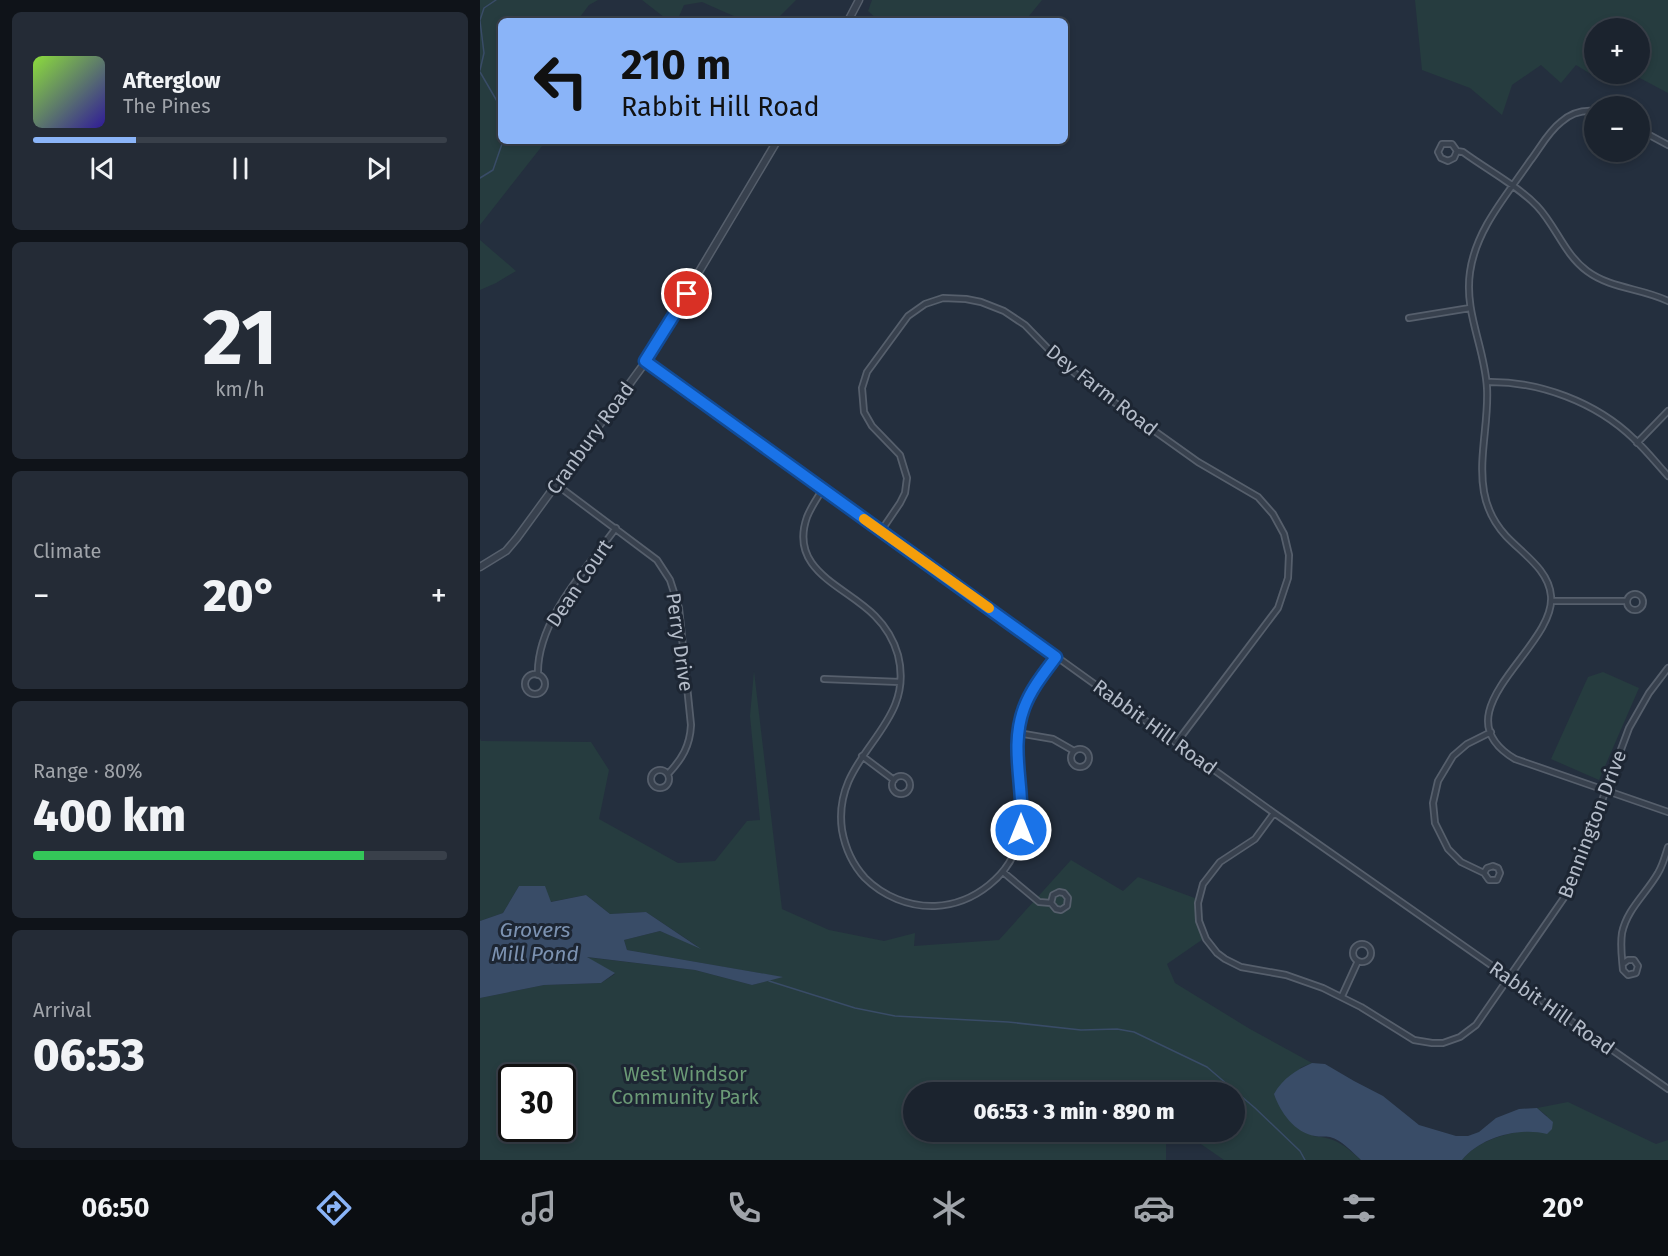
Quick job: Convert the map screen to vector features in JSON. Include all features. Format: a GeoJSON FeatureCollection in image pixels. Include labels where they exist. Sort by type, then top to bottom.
{"type":"FeatureCollection","features":[{"type":"Feature","properties":{"kind":"street"},"geometry":{"type":"LineString","coordinates":[[850,18],[859,0]]}},
{"type":"Feature","properties":{"kind":"street"},"geometry":{"type":"LineString","coordinates":[[1584,112],[1573,114],[1560,122],[1490,219],[1478,242],[1469,280],[1470,308],[1487,382],[1483,474],[1485,498],[1499,527],[1546,578],[1552,601],[1545,623],[1492,701],[1489,715],[1491,732],[1501,748],[1515,759],[1668,812]]}},
{"type":"Feature","properties":{"kind":"street"},"geometry":{"type":"LineString","coordinates":[[1650,135],[1668,145]]}},
{"type":"Feature","properties":{"kind":"street"},"geometry":{"type":"LineString","coordinates":[[1449,143],[1456,151],[1454,158],[1448,161],[1441,158],[1438,152],[1442,144],[1449,143]]}},
{"type":"Feature","properties":{"kind":"street","name":"Cranbury Road"},"geometry":{"type":"LineString","coordinates":[[480,567],[506,551],[518,538],[645,361],[775,144]]}},
{"type":"Feature","properties":{"kind":"street"},"geometry":{"type":"LineString","coordinates":[[1456,151],[1463,152],[1536,205],[1549,221],[1564,248],[1588,272],[1608,283],[1649,293],[1668,301]]}},
{"type":"Feature","properties":{"kind":"street","name":"Dey Farm Road"},"geometry":{"type":"LineString","coordinates":[[881,531],[905,493],[907,478],[900,455],[872,426],[864,412],[862,388],[867,372],[908,316],[925,304],[943,298],[966,299],[1004,311],[1025,326],[1083,380],[1198,462],[1258,497],[1273,514],[1284,534],[1289,566],[1286,589],[1278,608],[1177,742]]}},
{"type":"Feature","properties":{"kind":"street"},"geometry":{"type":"LineString","coordinates":[[1409,318],[1470,308]]}},
{"type":"Feature","properties":{"kind":"street","name":"Rabbit Hill Road"},"geometry":{"type":"LineString","coordinates":[[645,361],[1274,813],[1668,1089]]}},
{"type":"Feature","properties":{"kind":"street"},"geometry":{"type":"LineString","coordinates":[[1487,382],[1531,386],[1565,396],[1599,413],[1638,442],[1668,476]]}},
{"type":"Feature","properties":{"kind":"street"},"geometry":{"type":"LineString","coordinates":[[1638,442],[1668,411]]}},
{"type":"Feature","properties":{"kind":"street","name":"Perry Drive"},"geometry":{"type":"LineString","coordinates":[[557,485],[657,560],[670,580],[677,599],[692,725],[686,752],[668,774],[667,786],[661,789],[653,785],[650,779],[654,771],[663,770],[668,774]]}},
{"type":"Feature","properties":{"kind":"street"},"geometry":{"type":"LineString","coordinates":[[823,489],[806,519],[804,537],[807,554],[822,577],[867,609],[883,625],[897,654],[900,682],[893,712],[854,768],[845,788],[841,806],[841,823],[850,856],[869,882],[887,895],[921,905],[943,905],[975,895],[1003,872],[1014,853],[1021,830],[1018,733],[1028,699],[1056,657]]}},
{"type":"Feature","properties":{"kind":"street","name":"Dean Court"},"geometry":{"type":"LineString","coordinates":[[538,675],[540,647],[554,613],[616,528]]}},
{"type":"Feature","properties":{"kind":"street"},"geometry":{"type":"LineString","coordinates":[[1552,601],[1627,601]]}},
{"type":"Feature","properties":{"kind":"street","name":"Bennington Drive"},"geometry":{"type":"LineString","coordinates":[[1274,813],[1255,839],[1220,862],[1207,876],[1199,893],[1198,921],[1217,953],[1233,964],[1305,981],[1342,996],[1407,1037],[1423,1043],[1443,1043],[1460,1037],[1476,1025],[1568,892],[1629,728],[1649,693],[1668,668]]}},
{"type":"Feature","properties":{"kind":"street","name":"Dean Court"},"geometry":{"type":"LineString","coordinates":[[538,675],[543,679],[544,688],[539,693],[530,692],[525,682],[529,676],[538,675]]}},
{"type":"Feature","properties":{"kind":"street"},"geometry":{"type":"LineString","coordinates":[[824,680],[900,682]]}},
{"type":"Feature","properties":{"kind":"street"},"geometry":{"type":"LineString","coordinates":[[1484,873],[1461,862],[1448,849],[1435,823],[1433,803],[1438,782],[1453,756],[1467,744],[1491,732]]}},
{"type":"Feature","properties":{"kind":"street"},"geometry":{"type":"LineString","coordinates":[[1018,733],[1053,738],[1074,751]]}},
{"type":"Feature","properties":{"kind":"street"},"geometry":{"type":"LineString","coordinates":[[1080,748],[1086,751],[1089,756],[1088,763],[1079,767],[1073,763],[1071,756],[1074,751],[1080,748]]}},
{"type":"Feature","properties":{"kind":"street"},"geometry":{"type":"LineString","coordinates":[[862,756],[894,780]]}},
{"type":"Feature","properties":{"kind":"street"},"geometry":{"type":"LineString","coordinates":[[1624,963],[1621,945],[1624,926],[1634,906],[1658,873],[1668,847]]}},
{"type":"Feature","properties":{"kind":"street"},"geometry":{"type":"LineString","coordinates":[[1003,872],[1040,902],[1051,903]]}},
{"type":"Feature","properties":{"kind":"street"},"geometry":{"type":"LineString","coordinates":[[1342,996],[1358,961]]}},
{"type":"Feature","properties":{"kind":"green space"},"geometry":{"type":"Polygon","coordinates":[[[480,0],[598,0],[589,5],[579,18],[498,18],[498,144],[544,144],[480,225],[480,0]]]}},
{"type":"Feature","properties":{"kind":"green space"},"geometry":{"type":"Polygon","coordinates":[[[642,0],[796,0],[778,18],[738,18],[702,2],[684,5],[678,18],[665,18],[642,0]]]}},
{"type":"Feature","properties":{"kind":"green space"},"geometry":{"type":"Polygon","coordinates":[[[872,0],[1042,0],[1027,18],[876,18],[868,11],[872,0]]]}},
{"type":"Feature","properties":{"kind":"green space"},"geometry":{"type":"Polygon","coordinates":[[[1415,0],[1668,0],[1668,93],[1650,83],[1650,18],[1584,18],[1584,70],[1576,65],[1561,83],[1541,65],[1512,85],[1502,115],[1470,88],[1422,70],[1415,0]]]}},
{"type":"Feature","properties":{"kind":"green space"},"geometry":{"type":"Polygon","coordinates":[[[480,240],[516,271],[480,290],[480,240]]]}},
{"type":"Feature","properties":{"kind":"green space","name":"West Windsor Community Park"},"geometry":{"type":"Polygon","coordinates":[[[754,671],[782,909],[829,930],[884,941],[915,933],[914,946],[999,940],[1071,860],[1123,891],[1138,877],[1200,900],[1206,937],[1167,964],[1175,983],[1250,1029],[1312,1063],[1300,1068],[1313,1136],[1328,1138],[1340,1143],[1361,1160],[1224,1160],[1198,1142],[1245,1142],[1245,1082],[903,1082],[903,1142],[1166,1142],[1166,1160],[480,1160],[480,998],[544,985],[601,983],[615,974],[585,957],[695,970],[752,985],[781,977],[627,950],[624,940],[660,931],[697,946],[646,912],[610,914],[586,895],[550,902],[519,886],[503,913],[480,921],[480,738],[481,741],[591,742],[609,770],[599,819],[678,863],[715,861],[747,821],[760,820],[750,716],[754,671]]]}},
{"type":"Feature","properties":{"kind":"green space"},"geometry":{"type":"Polygon","coordinates":[[[1603,672],[1639,688],[1599,780],[1551,759],[1588,677],[1603,672]]]}},
{"type":"Feature","properties":{"kind":"green space"},"geometry":{"type":"Polygon","coordinates":[[[1568,1102],[1656,1144],[1668,1140],[1668,1160],[1462,1160],[1485,1142],[1514,1133],[1534,1130],[1547,1116],[1537,1108],[1568,1102]]]}},
{"type":"Feature","properties":{"kind":"water","name":"Grovers Mill Pond"},"geometry":{"type":"Polygon","coordinates":[[[519,886],[545,886],[551,902],[586,895],[610,914],[646,912],[701,949],[660,931],[624,940],[627,950],[783,977],[752,985],[695,970],[587,957],[615,973],[601,983],[544,985],[480,998],[480,921],[503,913],[519,886]]]}},
{"type":"Feature","properties":{"kind":"water"},"geometry":{"type":"Polygon","coordinates":[[[1312,1063],[1325,1064],[1383,1096],[1419,1125],[1456,1136],[1468,1136],[1479,1132],[1496,1118],[1519,1109],[1537,1108],[1553,1122],[1552,1129],[1547,1134],[1525,1132],[1501,1136],[1479,1145],[1462,1160],[1361,1160],[1339,1141],[1301,1131],[1289,1121],[1280,1108],[1274,1094],[1281,1083],[1290,1075],[1312,1063]]]}},
{"type":"Feature","properties":{"kind":"waterway"},"geometry":{"type":"LineString","coordinates":[[480,20],[484,8],[496,0]]}},
{"type":"Feature","properties":{"kind":"waterway"},"geometry":{"type":"LineString","coordinates":[[480,21],[484,53],[480,70]]}},
{"type":"Feature","properties":{"kind":"waterway"},"geometry":{"type":"LineString","coordinates":[[480,72],[498,103]]}},
{"type":"Feature","properties":{"kind":"waterway"},"geometry":{"type":"LineString","coordinates":[[480,178],[493,170],[502,144]]}},
{"type":"Feature","properties":{"kind":"waterway"},"geometry":{"type":"LineString","coordinates":[[769,981],[855,1008],[895,1016],[1008,1022],[1081,1030],[1117,1029],[1134,1032],[1207,1067],[1255,1108],[1300,1151],[1305,1160]]}},
{"type":"Feature","properties":{"kind":"slow traffic"},"geometry":{"type":"LineString","coordinates":[[864,519],[989,608]]}},
{"type":"Feature","properties":{"kind":"route"},"geometry":{"type":"LineString","coordinates":[[687,294],[645,361],[1056,657],[1034,687],[1023,709],[1020,722],[1017,751],[1022,807],[1021,830]]}}]}
